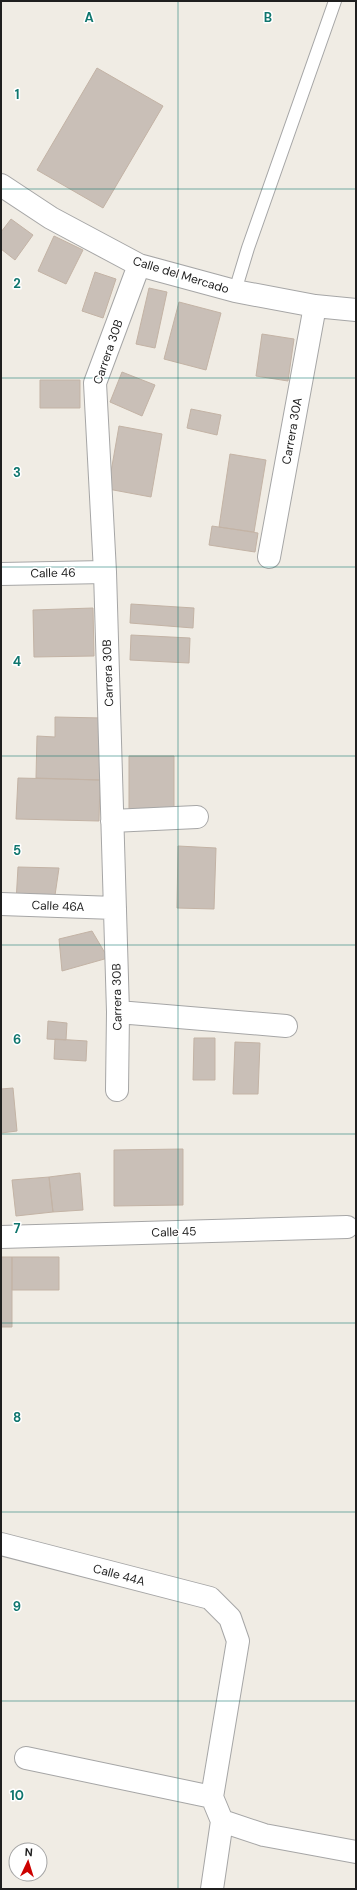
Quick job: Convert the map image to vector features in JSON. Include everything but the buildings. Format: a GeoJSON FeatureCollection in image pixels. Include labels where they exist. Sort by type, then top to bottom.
{"type":"FeatureCollection","features":[{"type":"Feature","properties":{"kind":"street","name":"Calle del Mercado"},"geometry":{"type":"LineString","coordinates":[[1,185],[51,218],[139,265],[235,291],[315,306],[356,310]]}},
{"type":"Feature","properties":{"kind":"street","name":"Carrera 30B"},"geometry":{"type":"LineString","coordinates":[[117,1090],[118,1012],[105,572],[95,383],[139,265]]}},
{"type":"Feature","properties":{"kind":"street","name":"Carrera 30A"},"geometry":{"type":"LineString","coordinates":[[268,557],[315,306]]}},
{"type":"Feature","properties":{"kind":"street","name":"Calle 46"},"geometry":{"type":"LineString","coordinates":[[1,574],[105,572]]}},
{"type":"Feature","properties":{"kind":"street"},"geometry":{"type":"LineString","coordinates":[[112,821],[197,817]]}},
{"type":"Feature","properties":{"kind":"street","name":"Calle 46A"},"geometry":{"type":"LineString","coordinates":[[1,904],[115,908]]}},
{"type":"Feature","properties":{"kind":"street"},"geometry":{"type":"LineString","coordinates":[[118,1012],[286,1026]]}},
{"type":"Feature","properties":{"kind":"street","name":"Calle 45"},"geometry":{"type":"LineString","coordinates":[[1,1237],[347,1227]]}},
{"type":"Feature","properties":{"kind":"street","name":"Calle 44A"},"geometry":{"type":"LineString","coordinates":[[1,1544],[210,1598],[230,1618],[238,1641],[212,1797]]}},
{"type":"Feature","properties":{"kind":"street"},"geometry":{"type":"LineString","coordinates":[[26,1758],[212,1797],[222,1821],[212,1889]]}},
{"type":"Feature","properties":{"kind":"street"},"geometry":{"type":"LineString","coordinates":[[222,1821],[264,1835],[356,1852]]}},
{"type":"Feature","properties":{"kind":"lane"},"geometry":{"type":"LineString","coordinates":[[235,291],[248,248],[335,1]]}}]}
